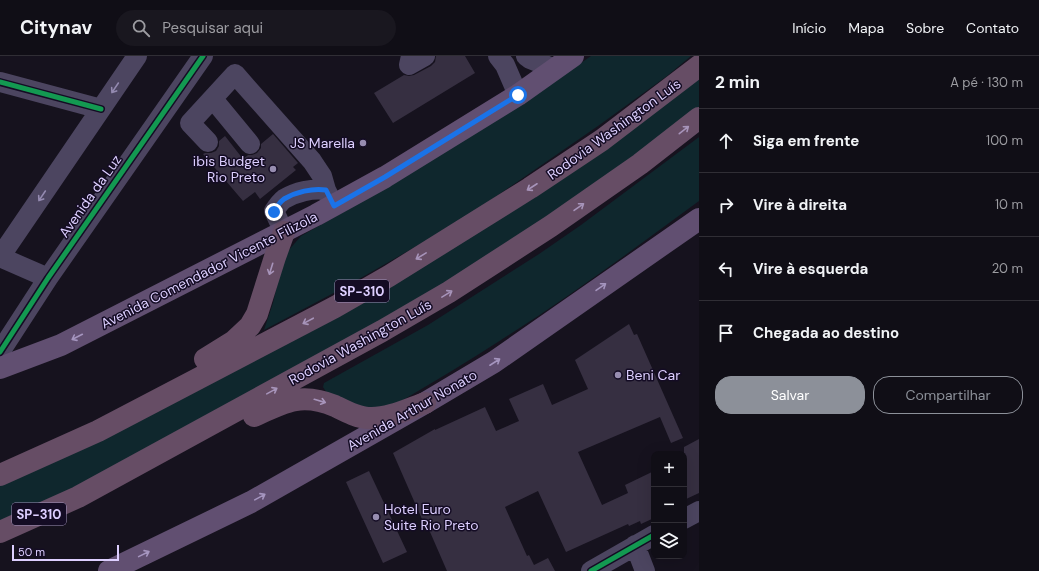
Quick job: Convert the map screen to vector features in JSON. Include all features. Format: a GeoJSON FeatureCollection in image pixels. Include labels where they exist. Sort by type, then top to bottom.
{"type":"FeatureCollection","features":[{"type":"Feature","properties":{"kind":"highway","name":"Rodovia Washington Luís"},"geometry":{"type":"LineString","coordinates":[[0,475],[98,431],[335,307],[389,276],[530,188],[602,140],[699,66]]}},
{"type":"Feature","properties":{"kind":"highway","name":"Rodovia Washington Luís"},"geometry":{"type":"LineString","coordinates":[[0,532],[78,497],[382,331],[449,292],[551,226],[621,178],[699,118]]}},
{"type":"Feature","properties":{"kind":"highway"},"geometry":{"type":"LineString","coordinates":[[0,467],[163,383],[234,342],[250,326],[257,314],[284,232]]}},
{"type":"Feature","properties":{"kind":"highway"},"geometry":{"type":"LineString","coordinates":[[78,497],[278,405],[296,400],[312,399],[350,413],[369,418],[384,417],[425,404]]}},
{"type":"Feature","properties":{"kind":"main road","name":"Avenida Comendador Vicente Filizola"},"geometry":{"type":"LineString","coordinates":[[0,368],[61,345],[284,232],[330,198],[385,177],[518,95],[574,56]]}},
{"type":"Feature","properties":{"kind":"main road","name":"Avenida Arthur Nonato"},"geometry":{"type":"LineString","coordinates":[[108,571],[251,502],[425,404],[494,362],[699,220]]}},
{"type":"Feature","properties":{"kind":"street"},"geometry":{"type":"LineString","coordinates":[[48,278],[0,257],[137,56]]}},
{"type":"Feature","properties":{"kind":"street","name":"Avenida da Luz"},"geometry":{"type":"LineString","coordinates":[[0,352],[48,278],[203,56]]}},
{"type":"Feature","properties":{"kind":"street"},"geometry":{"type":"LineString","coordinates":[[411,56],[409,65],[425,56]]}},
{"type":"Feature","properties":{"kind":"street"},"geometry":{"type":"LineString","coordinates":[[498,56],[505,65],[518,95]]}},
{"type":"Feature","properties":{"kind":"street"},"geometry":{"type":"LineString","coordinates":[[526,56],[555,69]]}},
{"type":"Feature","properties":{"kind":"street"},"geometry":{"type":"LineString","coordinates":[[208,142],[190,123],[235,74],[312,161],[322,176],[330,198]]}},
{"type":"Feature","properties":{"kind":"street"},"geometry":{"type":"LineString","coordinates":[[0,82],[101,109]]}},
{"type":"Feature","properties":{"kind":"street"},"geometry":{"type":"LineString","coordinates":[[212,98],[250,144]]}},
{"type":"Feature","properties":{"kind":"street"},"geometry":{"type":"LineString","coordinates":[[284,232],[274,212],[282,200],[316,188],[330,198]]}},
{"type":"Feature","properties":{"kind":"street"},"geometry":{"type":"LineString","coordinates":[[687,517],[699,511]]}},
{"type":"Feature","properties":{"kind":"street"},"geometry":{"type":"LineString","coordinates":[[591,571],[651,537]]}},
{"type":"Feature","properties":{"kind":"street"},"geometry":{"type":"LineString","coordinates":[[635,545],[645,571]]}},
{"type":"Feature","properties":{"kind":"green space"},"geometry":{"type":"Polygon","coordinates":[[[591,56],[691,56],[667,76],[598,126],[478,209],[345,287],[264,330],[288,251],[301,236],[349,209],[568,72],[591,56]]]}},
{"type":"Feature","properties":{"kind":"green space"},"geometry":{"type":"Polygon","coordinates":[[[699,77],[699,107],[545,220],[387,320],[75,489],[0,523],[0,484],[146,415],[699,77]]]}},
{"type":"Feature","properties":{"kind":"green space"},"geometry":{"type":"Polygon","coordinates":[[[699,137],[699,201],[576,290],[477,356],[403,400],[386,408],[365,410],[327,393],[323,387],[324,383],[428,325],[539,254],[581,225],[699,137]]]}},
{"type":"Feature","properties":{"kind":"building"},"geometry":{"type":"Polygon","coordinates":[[[436,56],[465,56],[475,73],[393,123],[374,93],[404,75],[414,75],[431,66],[435,62],[436,56]]]}},
{"type":"Feature","properties":{"kind":"building"},"geometry":{"type":"Polygon","coordinates":[[[273,134],[298,163],[293,167],[296,170],[260,199],[255,192],[243,201],[203,154],[216,151],[219,146],[219,141],[225,136],[243,159],[248,155],[257,153],[261,148],[261,144],[273,134]]]}},
{"type":"Feature","properties":{"kind":"building"},"geometry":{"type":"Polygon","coordinates":[[[629,324],[634,335],[637,334],[683,438],[671,443],[660,417],[578,452],[602,505],[628,493],[625,485],[651,472],[651,519],[641,524],[640,521],[629,526],[628,524],[566,552],[538,491],[505,507],[527,556],[529,555],[534,565],[548,558],[555,571],[447,571],[427,525],[425,526],[393,453],[435,429],[485,407],[496,431],[519,421],[509,399],[543,384],[552,405],[588,389],[575,360],[629,324]]]}},
{"type":"Feature","properties":{"kind":"building"},"geometry":{"type":"Polygon","coordinates":[[[699,439],[699,493],[687,499],[687,451],[684,451],[684,447],[699,439]]]}},
{"type":"Feature","properties":{"kind":"building","name":"Hotel Euro Suite Rio Preto"},"geometry":{"type":"Polygon","coordinates":[[[369,471],[407,552],[383,563],[346,482],[369,471]]]}},
{"type":"Feature","properties":{"kind":"cycle path"},"geometry":{"type":"LineString","coordinates":[[0,352],[48,278],[203,56]]}},
{"type":"Feature","properties":{"kind":"cycle path"},"geometry":{"type":"LineString","coordinates":[[0,82],[101,109]]}},
{"type":"Feature","properties":{"kind":"cycle path"},"geometry":{"type":"LineString","coordinates":[[591,571],[651,537]]}},
{"type":"Feature","properties":{"kind":"place","name":"JS Marella"},"geometry":{"type":"Point","coordinates":[363,143]}},
{"type":"Feature","properties":{"kind":"place","name":"ibis Budget Rio Preto"},"geometry":{"type":"Point","coordinates":[273,169]}},
{"type":"Feature","properties":{"kind":"place","name":"Beni Car"},"geometry":{"type":"Point","coordinates":[618,375]}},
{"type":"Feature","properties":{"kind":"place","name":"Hotel Euro Suite Rio Preto"},"geometry":{"type":"Point","coordinates":[376,517]}},
{"type":"Feature","properties":{"kind":"route"},"geometry":{"type":"LineString","coordinates":[[274,212],[282,200],[316,188],[326,190],[334,206],[385,177],[518,95]]}}]}
